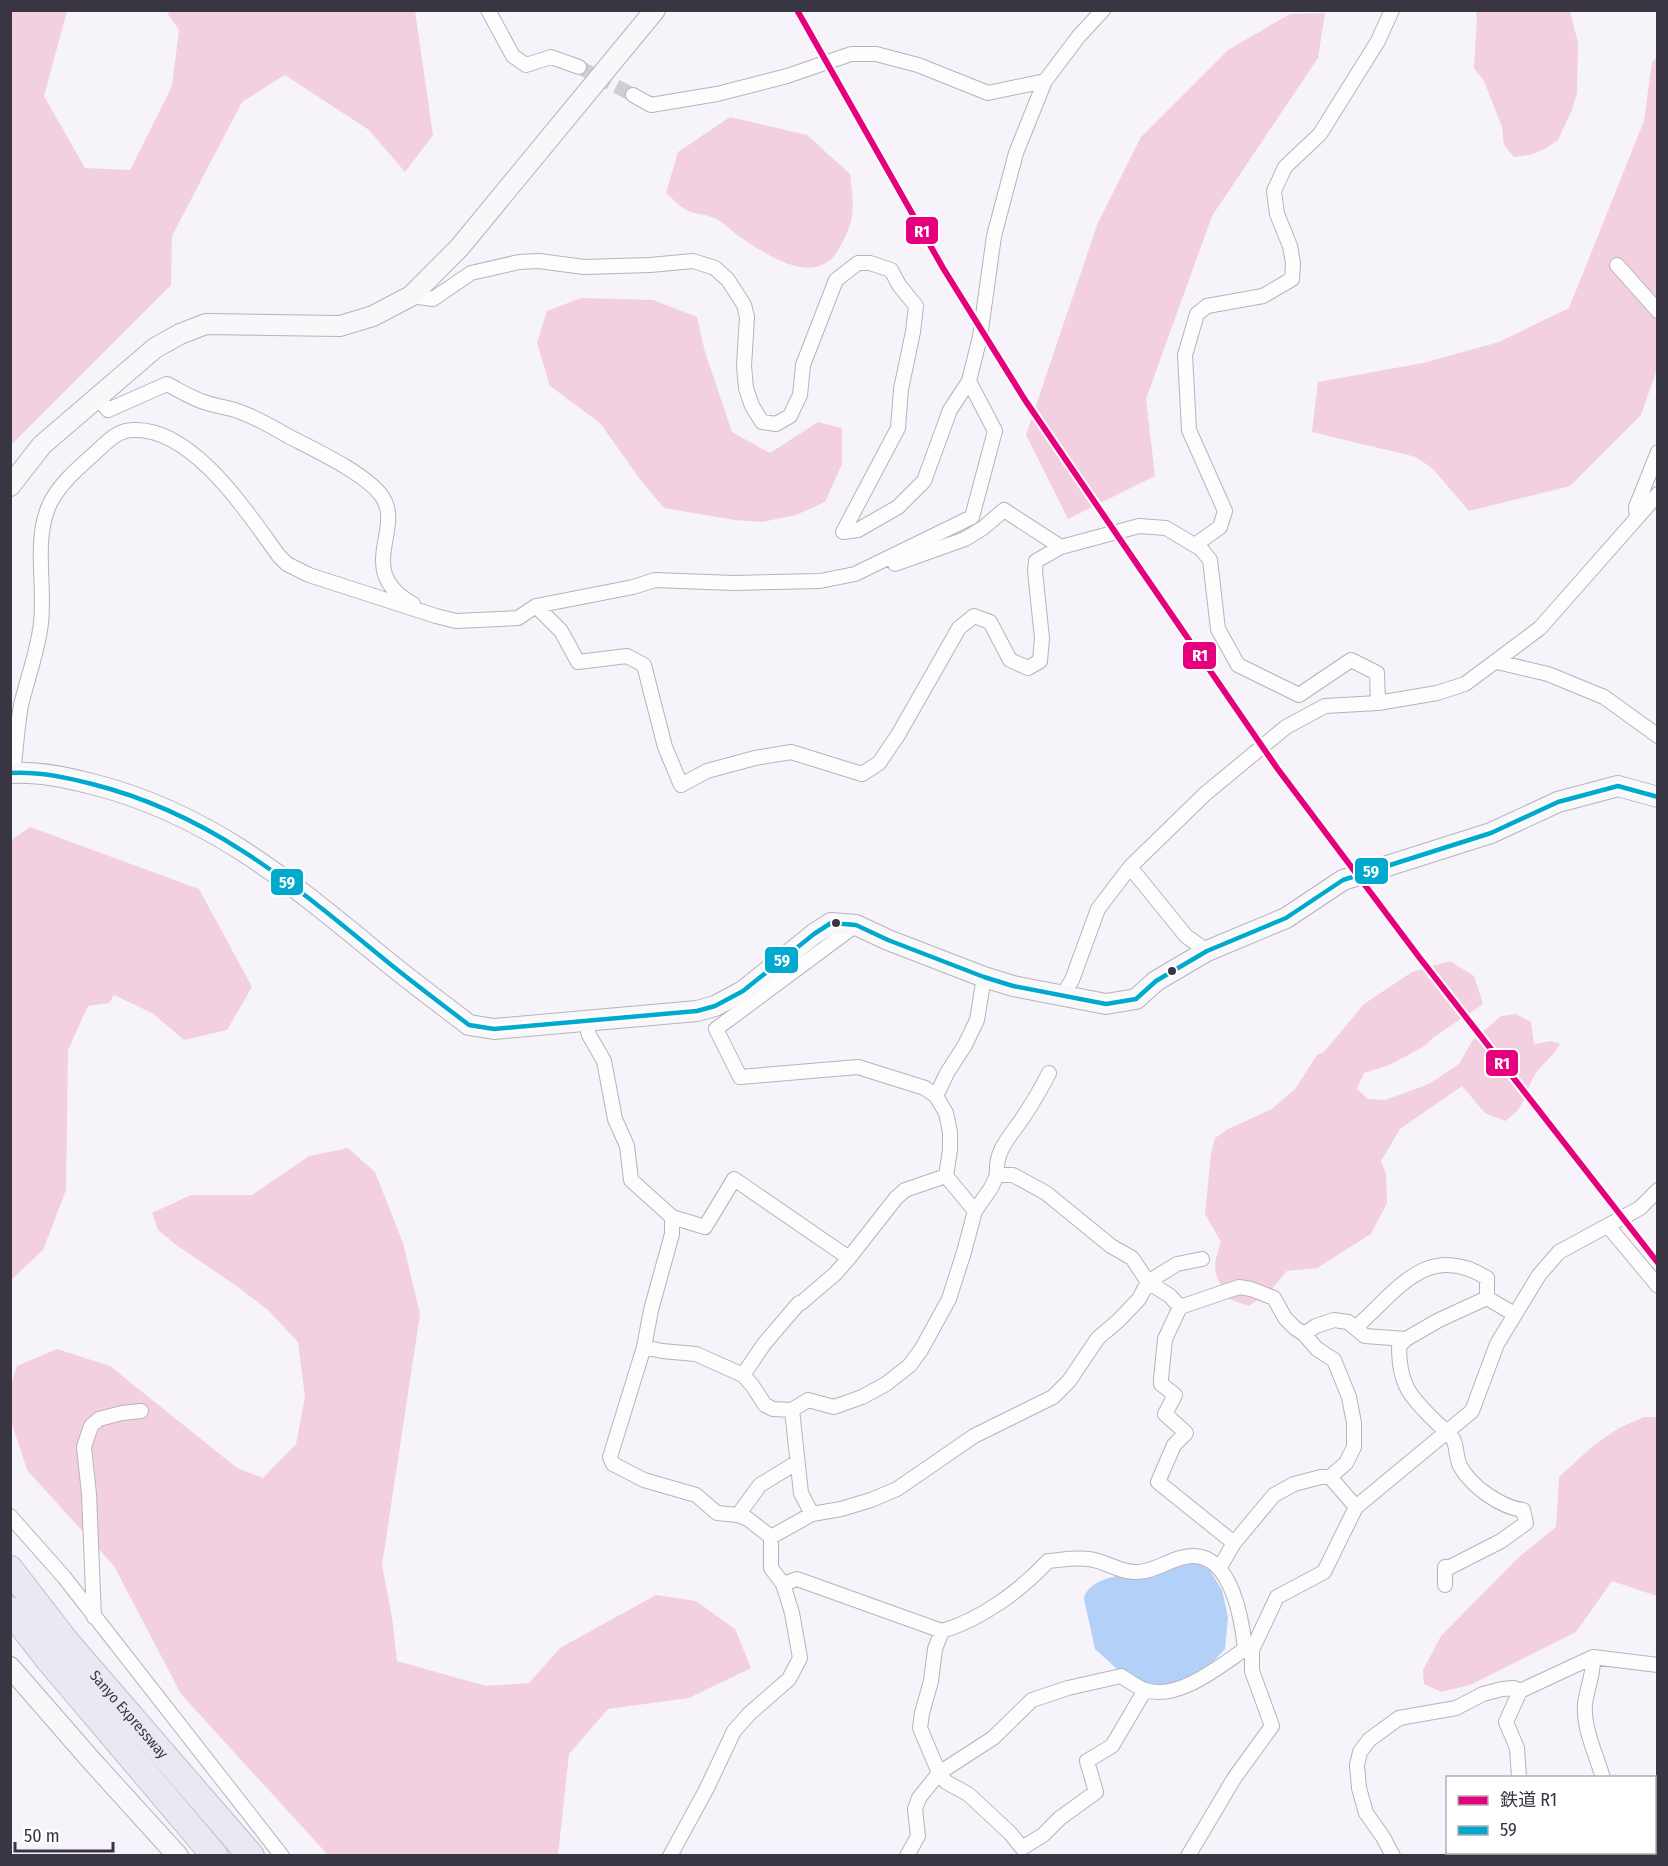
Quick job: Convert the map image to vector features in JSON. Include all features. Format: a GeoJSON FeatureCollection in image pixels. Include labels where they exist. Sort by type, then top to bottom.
{"type":"FeatureCollection","features":[{"type":"Feature","properties":{"kind":"highway","name":"Sanyo Expressway"},"geometry":{"type":"LineString","coordinates":[[10,1569],[67,1643],[251,1856]]}},
{"type":"Feature","properties":{"kind":"highway","name":"Sanyo Expressway"},"geometry":{"type":"LineString","coordinates":[[10,1610],[64,1678],[215,1856]]}},
{"type":"Feature","properties":{"kind":"main road"},"geometry":{"type":"LineString","coordinates":[[10,486],[42,445],[155,348],[180,334],[207,324],[340,326],[373,316],[411,296],[459,248],[655,10]]}},
{"type":"Feature","properties":{"kind":"main road"},"geometry":{"type":"LineString","coordinates":[[12,773],[71,778],[109,788],[187,818],[228,841],[313,902],[469,1025],[494,1029],[697,1011],[715,1006],[743,991],[831,923],[855,925],[984,977],[1061,997],[1106,1004],[1136,999],[1156,981],[1207,951],[1286,918],[1343,880],[1491,833],[1558,802],[1618,786],[1658,796]]}},
{"type":"Feature","properties":{"kind":"main road"},"geometry":{"type":"LineString","coordinates":[[10,1667],[178,1856]]}},
{"type":"Feature","properties":{"kind":"street"},"geometry":{"type":"LineString","coordinates":[[488,10],[513,57],[526,65],[550,57],[579,68]]}},
{"type":"Feature","properties":{"kind":"street"},"geometry":{"type":"LineString","coordinates":[[411,296],[433,299],[471,273],[519,262],[539,261],[584,267],[693,261],[715,268],[728,280],[744,305],[747,317],[744,366],[746,388],[752,406],[762,422],[776,424],[790,416],[800,395],[803,364],[836,280],[858,263],[870,263],[891,270],[899,285],[916,306],[913,332],[901,389],[898,428],[843,532],[858,530],[898,507],[924,481],[950,410],[969,381],[980,337],[993,236],[1016,153],[1045,81],[1079,36],[1103,10]]}},
{"type":"Feature","properties":{"kind":"street"},"geometry":{"type":"LineString","coordinates":[[1195,545],[1220,527],[1225,511],[1189,430],[1185,355],[1197,314],[1207,306],[1263,296],[1292,279],[1293,263],[1290,246],[1277,214],[1274,191],[1285,167],[1320,134],[1378,40],[1392,10]]}},
{"type":"Feature","properties":{"kind":"street"},"geometry":{"type":"LineString","coordinates":[[633,95],[651,105],[717,94],[788,76],[851,54],[876,54],[918,65],[988,93],[1045,81]]}},
{"type":"Feature","properties":{"kind":"street"},"geometry":{"type":"LineString","coordinates":[[1617,265],[1658,311]]}},
{"type":"Feature","properties":{"kind":"street"},"geometry":{"type":"LineString","coordinates":[[12,773],[21,707],[41,629],[43,528],[48,508],[57,492],[89,458],[115,435],[131,430],[148,431],[177,444],[201,460],[218,476],[287,564],[309,574],[456,621],[518,618],[536,606],[633,587],[655,580],[734,583],[820,581],[855,574],[972,518],[995,431],[969,381]]}},
{"type":"Feature","properties":{"kind":"street"},"geometry":{"type":"LineString","coordinates":[[97,398],[108,410],[167,384],[203,402],[226,406],[246,414],[338,463],[381,495],[389,511],[383,550],[384,572],[388,582],[405,600],[436,616]]}},
{"type":"Feature","properties":{"kind":"street"},"geometry":{"type":"LineString","coordinates":[[1637,518],[1636,507],[1658,452]]}},
{"type":"Feature","properties":{"kind":"street"},"geometry":{"type":"LineString","coordinates":[[1061,997],[1072,980],[1098,909],[1130,867],[1206,794],[1286,727],[1325,706],[1378,703],[1437,693],[1465,684],[1540,628],[1658,494]]}},
{"type":"Feature","properties":{"kind":"street"},"geometry":{"type":"LineString","coordinates":[[880,562],[888,567],[965,539],[983,528],[1004,510],[1061,547]]}},
{"type":"Feature","properties":{"kind":"street"},"geometry":{"type":"LineString","coordinates":[[536,606],[561,631],[578,662],[627,656],[644,665],[665,747],[681,784],[707,771],[755,758],[791,752],[862,774],[879,763],[898,735],[959,628],[974,616],[990,622],[1010,660],[1028,668],[1040,661],[1042,638],[1036,561],[1061,547],[1139,526],[1166,528],[1201,549],[1210,560],[1218,629],[1238,665],[1299,695],[1351,660],[1377,673],[1378,703]]}},
{"type":"Feature","properties":{"kind":"street"},"geometry":{"type":"LineString","coordinates":[[1497,662],[1548,674],[1604,697],[1658,736]]}},
{"type":"Feature","properties":{"kind":"street"},"geometry":{"type":"LineString","coordinates":[[1130,867],[1186,936],[1207,951]]}},
{"type":"Feature","properties":{"kind":"street"},"geometry":{"type":"LineString","coordinates":[[855,925],[716,1029],[740,1077],[858,1067],[925,1088],[936,1096],[946,1113],[950,1132],[946,1176],[975,1210]]}},
{"type":"Feature","properties":{"kind":"street"},"geometry":{"type":"LineString","coordinates":[[936,1096],[947,1073],[965,1045],[976,1020],[984,977]]}},
{"type":"Feature","properties":{"kind":"street"},"geometry":{"type":"LineString","coordinates":[[586,1022],[589,1035],[604,1061],[615,1119],[627,1146],[631,1180],[672,1217],[705,1227],[734,1179],[849,1258]]}},
{"type":"Feature","properties":{"kind":"street"},"geometry":{"type":"LineString","coordinates":[[644,1347],[662,1351],[696,1353],[743,1375],[765,1405],[773,1409],[792,1410],[808,1400],[834,1407],[862,1397],[886,1384],[910,1365],[921,1350],[949,1299],[975,1210],[991,1188],[997,1175],[996,1163],[1000,1148],[1021,1121],[1049,1073]]}},
{"type":"Feature","properties":{"kind":"street"},"geometry":{"type":"LineString","coordinates":[[997,1175],[1013,1175],[1046,1193],[1111,1246],[1132,1258],[1148,1282],[1170,1296],[1180,1307]]}},
{"type":"Feature","properties":{"kind":"street"},"geometry":{"type":"LineString","coordinates":[[743,1375],[764,1344],[799,1303],[829,1279],[849,1258],[896,1198],[905,1190],[946,1176]]}},
{"type":"Feature","properties":{"kind":"street"},"geometry":{"type":"LineString","coordinates":[[907,1856],[918,1836],[915,1809],[919,1798],[939,1773],[993,1738],[1032,1700],[1068,1688],[1121,1676],[1145,1690],[1163,1693],[1185,1687],[1249,1649],[1277,1597],[1324,1572],[1356,1507],[1472,1410],[1497,1344],[1539,1275],[1559,1252],[1640,1208],[1658,1190]]}},
{"type":"Feature","properties":{"kind":"street"},"geometry":{"type":"LineString","coordinates":[[672,1217],[672,1234],[651,1310],[644,1347],[610,1457],[613,1464],[644,1479],[696,1495],[717,1513],[748,1518],[771,1537]]}},
{"type":"Feature","properties":{"kind":"street"},"geometry":{"type":"LineString","coordinates":[[1608,1226],[1658,1286]]}},
{"type":"Feature","properties":{"kind":"street"},"geometry":{"type":"LineString","coordinates":[[771,1537],[812,1514],[841,1509],[897,1489],[974,1436],[1053,1397],[1069,1381],[1098,1338],[1139,1299],[1148,1282],[1177,1264],[1202,1259]]}},
{"type":"Feature","properties":{"kind":"street"},"geometry":{"type":"LineString","coordinates":[[1356,1328],[1411,1275],[1431,1266],[1453,1266],[1474,1270],[1487,1278],[1487,1298]]}},
{"type":"Feature","properties":{"kind":"street"},"geometry":{"type":"LineString","coordinates":[[1220,1567],[1234,1543],[1274,1495],[1294,1484],[1330,1477],[1346,1462],[1353,1447],[1354,1423],[1351,1406],[1334,1360],[1317,1349],[1304,1334],[1295,1328],[1274,1298],[1239,1287],[1180,1307],[1165,1339],[1161,1384],[1175,1395],[1165,1414],[1186,1433],[1174,1445],[1158,1482],[1234,1543]]}},
{"type":"Feature","properties":{"kind":"street"},"geometry":{"type":"LineString","coordinates":[[1487,1298],[1514,1314]]}},
{"type":"Feature","properties":{"kind":"street"},"geometry":{"type":"LineString","coordinates":[[1445,1585],[1445,1567],[1450,1567],[1501,1541],[1526,1523],[1523,1510],[1499,1504],[1468,1478],[1459,1464],[1453,1439],[1415,1401],[1405,1386],[1399,1364],[1400,1346],[1406,1339],[1439,1320],[1487,1298]]}},
{"type":"Feature","properties":{"kind":"street"},"geometry":{"type":"LineString","coordinates":[[1304,1334],[1316,1326],[1334,1320],[1348,1322],[1365,1336],[1406,1339]]}},
{"type":"Feature","properties":{"kind":"street"},"geometry":{"type":"LineString","coordinates":[[792,1410],[801,1493],[812,1514]]}},
{"type":"Feature","properties":{"kind":"street"},"geometry":{"type":"LineString","coordinates":[[94,1617],[89,1494],[84,1447],[91,1426],[99,1419],[141,1411]]}},
{"type":"Feature","properties":{"kind":"street"},"geometry":{"type":"LineString","coordinates":[[738,1515],[760,1485],[796,1463]]}},
{"type":"Feature","properties":{"kind":"street"},"geometry":{"type":"LineString","coordinates":[[1330,1477],[1356,1507]]}},
{"type":"Feature","properties":{"kind":"street"},"geometry":{"type":"LineString","coordinates":[[10,1516],[64,1576],[282,1856]]}},
{"type":"Feature","properties":{"kind":"street"},"geometry":{"type":"LineString","coordinates":[[670,1856],[706,1790],[734,1731],[749,1714],[789,1679],[800,1658],[792,1613],[783,1584],[771,1568],[771,1537]]}},
{"type":"Feature","properties":{"kind":"street"},"geometry":{"type":"LineString","coordinates":[[783,1584],[797,1579],[942,1631],[958,1626],[1004,1599],[1031,1580],[1048,1561],[1089,1559],[1127,1572],[1140,1573],[1193,1556],[1204,1558],[1220,1567],[1242,1620],[1252,1671],[1272,1726],[1235,1777],[1188,1856]]}},
{"type":"Feature","properties":{"kind":"street"},"geometry":{"type":"LineString","coordinates":[[942,1631],[935,1649],[931,1681],[920,1728],[939,1773],[946,1782],[968,1794],[1010,1833],[1022,1848],[1043,1835],[1060,1818],[1096,1792],[1087,1761],[1112,1746],[1145,1690]]}},
{"type":"Feature","properties":{"kind":"street"},"geometry":{"type":"LineString","coordinates":[[1519,1776],[1517,1748],[1506,1722],[1520,1691],[1593,1657],[1658,1665]]}},
{"type":"Feature","properties":{"kind":"street"},"geometry":{"type":"LineString","coordinates":[[1593,1657],[1594,1667],[1585,1703],[1585,1721],[1602,1776]]}},
{"type":"Feature","properties":{"kind":"street"},"geometry":{"type":"LineString","coordinates":[[1393,1856],[1366,1813],[1359,1788],[1357,1765],[1360,1752],[1369,1740],[1399,1718],[1456,1708],[1483,1694],[1503,1689],[1514,1688],[1520,1691]]}},
{"type":"Feature","properties":{"kind":"shaded area"},"geometry":{"type":"Polygon","coordinates":[[[11,10],[67,11],[44,96],[85,168],[130,170],[172,86],[179,30],[166,11],[415,11],[433,135],[405,172],[369,130],[285,75],[242,102],[172,236],[171,285],[11,445],[11,10]]]}},
{"type":"Feature","properties":{"kind":"shaded area"},"geometry":{"type":"Polygon","coordinates":[[[1476,11],[1570,11],[1578,43],[1577,93],[1558,140],[1545,149],[1530,155],[1514,157],[1504,145],[1502,127],[1484,81],[1474,68],[1476,11]]]}},
{"type":"Feature","properties":{"kind":"shaded area"},"geometry":{"type":"Polygon","coordinates":[[[1325,13],[1318,58],[1212,216],[1146,399],[1155,476],[1068,519],[1026,435],[1097,225],[1141,137],[1228,50],[1290,14],[1325,13]]]}},
{"type":"Feature","properties":{"kind":"shaded area"},"geometry":{"type":"Polygon","coordinates":[[[1657,58],[1657,369],[1641,415],[1570,486],[1469,511],[1433,469],[1416,457],[1312,432],[1318,382],[1423,363],[1499,342],[1569,308],[1644,121],[1652,62],[1657,58]]]}},
{"type":"Feature","properties":{"kind":"shaded area"},"geometry":{"type":"Polygon","coordinates":[[[730,117],[807,135],[850,174],[853,204],[851,221],[845,239],[829,261],[818,267],[805,268],[791,265],[764,252],[714,218],[685,209],[666,193],[678,152],[730,117]]]}},
{"type":"Feature","properties":{"kind":"shaded area"},"geometry":{"type":"Polygon","coordinates":[[[581,298],[653,300],[697,317],[705,352],[732,432],[770,453],[818,422],[842,428],[842,464],[825,502],[796,515],[762,522],[735,520],[664,508],[642,482],[600,423],[550,386],[537,343],[547,311],[581,298]]]}},
{"type":"Feature","properties":{"kind":"shaded area"},"geometry":{"type":"Polygon","coordinates":[[[30,827],[199,889],[252,987],[227,1030],[184,1040],[152,1013],[114,995],[109,1003],[88,1006],[68,1050],[66,1190],[43,1250],[11,1280],[10,841],[30,827]]]}},
{"type":"Feature","properties":{"kind":"shaded area"},"geometry":{"type":"Polygon","coordinates":[[[1450,961],[1474,976],[1483,1004],[1423,1047],[1389,1065],[1364,1073],[1357,1089],[1368,1099],[1385,1100],[1429,1084],[1459,1064],[1472,1041],[1501,1016],[1516,1014],[1531,1022],[1534,1044],[1551,1041],[1560,1044],[1536,1073],[1521,1106],[1505,1121],[1485,1113],[1462,1086],[1400,1129],[1381,1161],[1386,1174],[1387,1203],[1371,1234],[1317,1268],[1287,1271],[1270,1291],[1249,1306],[1229,1299],[1217,1277],[1215,1266],[1221,1242],[1205,1214],[1211,1154],[1215,1138],[1228,1129],[1272,1109],[1295,1089],[1317,1055],[1324,1052],[1364,1004],[1412,972],[1450,961]]]}},
{"type":"Feature","properties":{"kind":"shaded area"},"geometry":{"type":"Polygon","coordinates":[[[348,1148],[375,1172],[403,1243],[420,1314],[382,1565],[392,1617],[397,1661],[486,1686],[529,1683],[560,1648],[656,1595],[696,1601],[735,1629],[751,1668],[689,1698],[608,1709],[569,1754],[558,1855],[328,1855],[181,1694],[114,1566],[27,1470],[11,1421],[11,1385],[17,1366],[57,1349],[110,1366],[237,1468],[263,1478],[296,1444],[305,1397],[298,1342],[267,1309],[158,1230],[152,1213],[191,1195],[252,1195],[309,1156],[348,1148]]]}},
{"type":"Feature","properties":{"kind":"shaded area"},"geometry":{"type":"Polygon","coordinates":[[[1644,1417],[1657,1417],[1657,1596],[1612,1581],[1576,1632],[1470,1685],[1441,1692],[1424,1684],[1423,1670],[1441,1636],[1519,1557],[1556,1527],[1559,1477],[1594,1445],[1619,1428],[1644,1417]]]}},
{"type":"Feature","properties":{"kind":"water"},"geometry":{"type":"Polygon","coordinates":[[[1195,1562],[1209,1569],[1222,1590],[1228,1617],[1225,1649],[1208,1667],[1190,1679],[1169,1688],[1146,1685],[1116,1668],[1095,1649],[1084,1599],[1088,1590],[1105,1579],[1163,1570],[1195,1562]]]}},
{"type":"Feature","properties":{"kind":"tunnel"},"geometry":{"type":"LineString","coordinates":[[579,67],[633,95]]}},
{"type":"Feature","properties":{"kind":"rail line","name":"R1"},"geometry":{"type":"LineString","coordinates":[[797,10],[943,268],[1025,400],[1143,573],[1277,768],[1419,957],[1658,1263]]}},
{"type":"Feature","properties":{"kind":"transit line","name":"59"},"geometry":{"type":"LineString","coordinates":[[10,773],[51,775],[92,784],[134,797],[210,831],[279,876],[469,1025],[494,1029],[697,1011],[715,1006],[743,991],[831,923],[856,925],[888,940],[1013,986],[1106,1004],[1136,999],[1156,981],[1207,951],[1286,918],[1343,880],[1491,833],[1558,802],[1618,786],[1658,797]]}}]}
